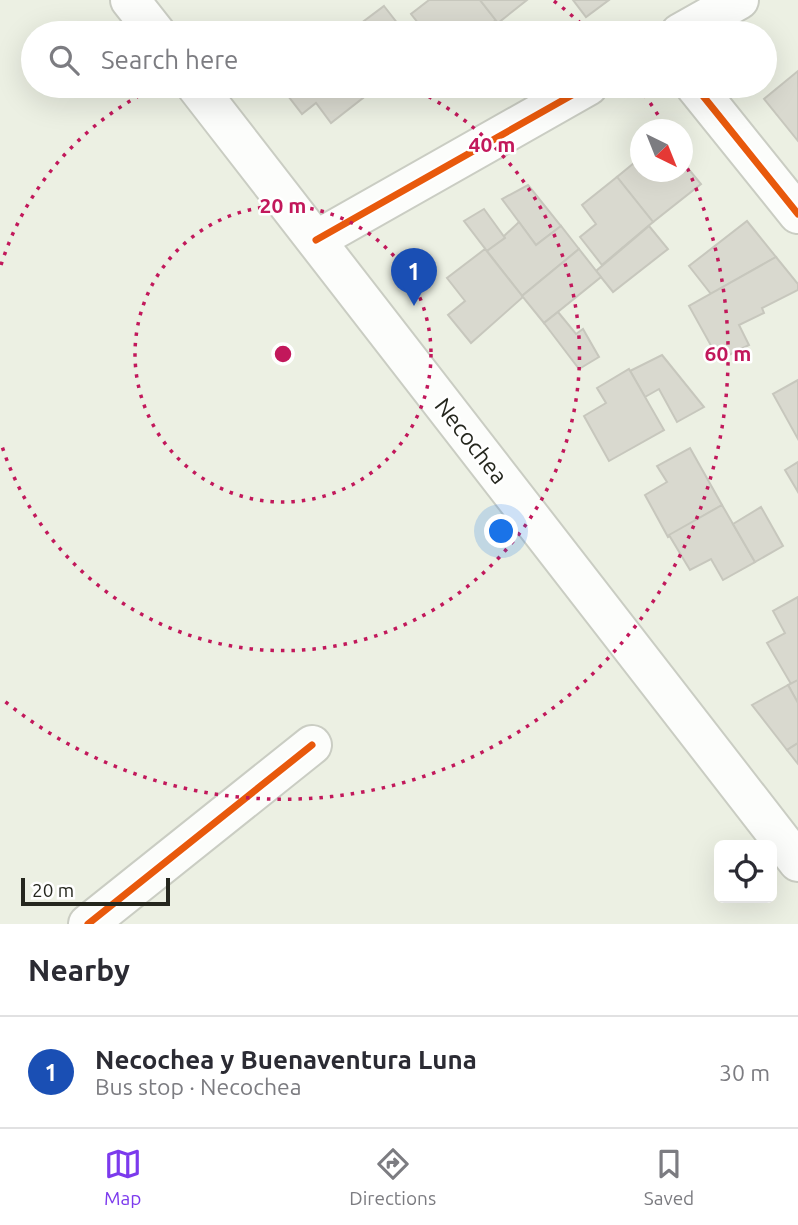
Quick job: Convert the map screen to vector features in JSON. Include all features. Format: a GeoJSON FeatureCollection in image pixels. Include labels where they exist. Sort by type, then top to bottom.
{"type":"FeatureCollection","features":[{"type":"Feature","properties":{"kind":"main road"},"geometry":{"type":"LineString","coordinates":[[130,0],[147,21]]}},
{"type":"Feature","properties":{"kind":"main road"},"geometry":{"type":"LineString","coordinates":[[701,21],[739,0]]}},
{"type":"Feature","properties":{"kind":"main road","name":"Necochea"},"geometry":{"type":"LineString","coordinates":[[206,98],[798,862]]}},
{"type":"Feature","properties":{"kind":"main road"},"geometry":{"type":"LineString","coordinates":[[316,240],[567,98]]}},
{"type":"Feature","properties":{"kind":"main road"},"geometry":{"type":"LineString","coordinates":[[705,98],[798,214]]}},
{"type":"Feature","properties":{"kind":"main road"},"geometry":{"type":"LineString","coordinates":[[88,924],[312,745]]}},
{"type":"Feature","properties":{"kind":"building"},"geometry":{"type":"Polygon","coordinates":[[[429,0],[480,0],[496,20],[417,21],[411,14],[429,0]]]}},
{"type":"Feature","properties":{"kind":"building"},"geometry":{"type":"Polygon","coordinates":[[[480,0],[527,0],[501,21],[496,21],[480,0]]]}},
{"type":"Feature","properties":{"kind":"building"},"geometry":{"type":"Polygon","coordinates":[[[573,0],[609,0],[586,17],[573,0]]]}},
{"type":"Feature","properties":{"kind":"building"},"geometry":{"type":"Polygon","coordinates":[[[384,6],[396,21],[364,21],[384,6]]]}},
{"type":"Feature","properties":{"kind":"building"},"geometry":{"type":"Polygon","coordinates":[[[798,71],[798,141],[764,99],[777,98],[777,88],[798,71]]]}},
{"type":"Feature","properties":{"kind":"building"},"geometry":{"type":"Polygon","coordinates":[[[290,98],[363,98],[331,123],[316,103],[302,114],[290,98]]]}},
{"type":"Feature","properties":{"kind":"building"},"geometry":{"type":"Polygon","coordinates":[[[630,166],[630,182],[693,182],[693,174],[701,184],[653,222],[617,177],[630,166]]]}},
{"type":"Feature","properties":{"kind":"building"},"geometry":{"type":"Polygon","coordinates":[[[617,177],[653,222],[602,265],[580,237],[596,224],[582,205],[617,177]]]}},
{"type":"Feature","properties":{"kind":"building"},"geometry":{"type":"Polygon","coordinates":[[[528,185],[561,226],[536,245],[502,199],[528,185]]]}},
{"type":"Feature","properties":{"kind":"building"},"geometry":{"type":"Polygon","coordinates":[[[484,209],[505,238],[487,251],[464,221],[484,209]]]}},
{"type":"Feature","properties":{"kind":"building"},"geometry":{"type":"Polygon","coordinates":[[[747,221],[776,257],[711,294],[689,266],[747,221]]]}},
{"type":"Feature","properties":{"kind":"building"},"geometry":{"type":"Polygon","coordinates":[[[519,222],[536,245],[561,226],[579,249],[522,296],[487,251],[505,238],[519,222]]]}},
{"type":"Feature","properties":{"kind":"building"},"geometry":{"type":"Polygon","coordinates":[[[649,226],[668,249],[613,292],[596,271],[649,226]]]}},
{"type":"Feature","properties":{"kind":"building"},"geometry":{"type":"Polygon","coordinates":[[[485,249],[523,297],[471,343],[448,315],[465,301],[447,278],[485,249]]]}},
{"type":"Feature","properties":{"kind":"building"},"geometry":{"type":"Polygon","coordinates":[[[579,249],[601,277],[544,323],[522,296],[579,249]]]}},
{"type":"Feature","properties":{"kind":"building"},"geometry":{"type":"Polygon","coordinates":[[[776,257],[798,284],[798,290],[762,308],[764,313],[739,325],[749,345],[719,360],[689,306],[776,257]]]}},
{"type":"Feature","properties":{"kind":"building"},"geometry":{"type":"Polygon","coordinates":[[[558,312],[576,334],[583,329],[599,357],[579,369],[544,323],[558,312]]]}},
{"type":"Feature","properties":{"kind":"building"},"geometry":{"type":"Polygon","coordinates":[[[662,355],[704,407],[677,422],[659,389],[645,397],[630,371],[662,355]]]}},
{"type":"Feature","properties":{"kind":"building"},"geometry":{"type":"Polygon","coordinates":[[[629,369],[664,430],[609,461],[584,416],[606,403],[597,388],[629,369]]]}},
{"type":"Feature","properties":{"kind":"building"},"geometry":{"type":"Polygon","coordinates":[[[798,380],[798,439],[773,394],[798,380]]]}},
{"type":"Feature","properties":{"kind":"building"},"geometry":{"type":"Polygon","coordinates":[[[690,448],[722,505],[668,537],[645,495],[667,482],[657,466],[690,448]]]}},
{"type":"Feature","properties":{"kind":"building"},"geometry":{"type":"Polygon","coordinates":[[[798,462],[798,492],[785,470],[798,462]]]}},
{"type":"Feature","properties":{"kind":"building"},"geometry":{"type":"Polygon","coordinates":[[[722,505],[755,562],[723,580],[711,559],[690,570],[669,535],[722,505]]]}},
{"type":"Feature","properties":{"kind":"building"},"geometry":{"type":"Polygon","coordinates":[[[761,507],[783,546],[755,562],[733,524],[761,507]]]}},
{"type":"Feature","properties":{"kind":"building"},"geometry":{"type":"Polygon","coordinates":[[[798,597],[798,680],[791,684],[767,643],[785,633],[773,611],[798,597]]]}},
{"type":"Feature","properties":{"kind":"building"},"geometry":{"type":"Polygon","coordinates":[[[798,680],[798,703],[788,685],[798,680]]]}},
{"type":"Feature","properties":{"kind":"building"},"geometry":{"type":"Polygon","coordinates":[[[788,685],[798,703],[798,743],[787,750],[752,705],[788,685]]]}},
{"type":"Feature","properties":{"kind":"building"},"geometry":{"type":"Polygon","coordinates":[[[798,743],[798,764],[787,750],[798,743]]]}},
{"type":"Feature","properties":{"kind":"cycle path"},"geometry":{"type":"LineString","coordinates":[[316,240],[567,98]]}},
{"type":"Feature","properties":{"kind":"cycle path"},"geometry":{"type":"LineString","coordinates":[[705,98],[798,214]]}},
{"type":"Feature","properties":{"kind":"cycle path"},"geometry":{"type":"LineString","coordinates":[[88,924],[312,745]]}},
{"type":"Feature","properties":{"kind":"place","name":"Necochea y Buenaventura Luna"},"geometry":{"type":"Point","coordinates":[414,306]}}]}
